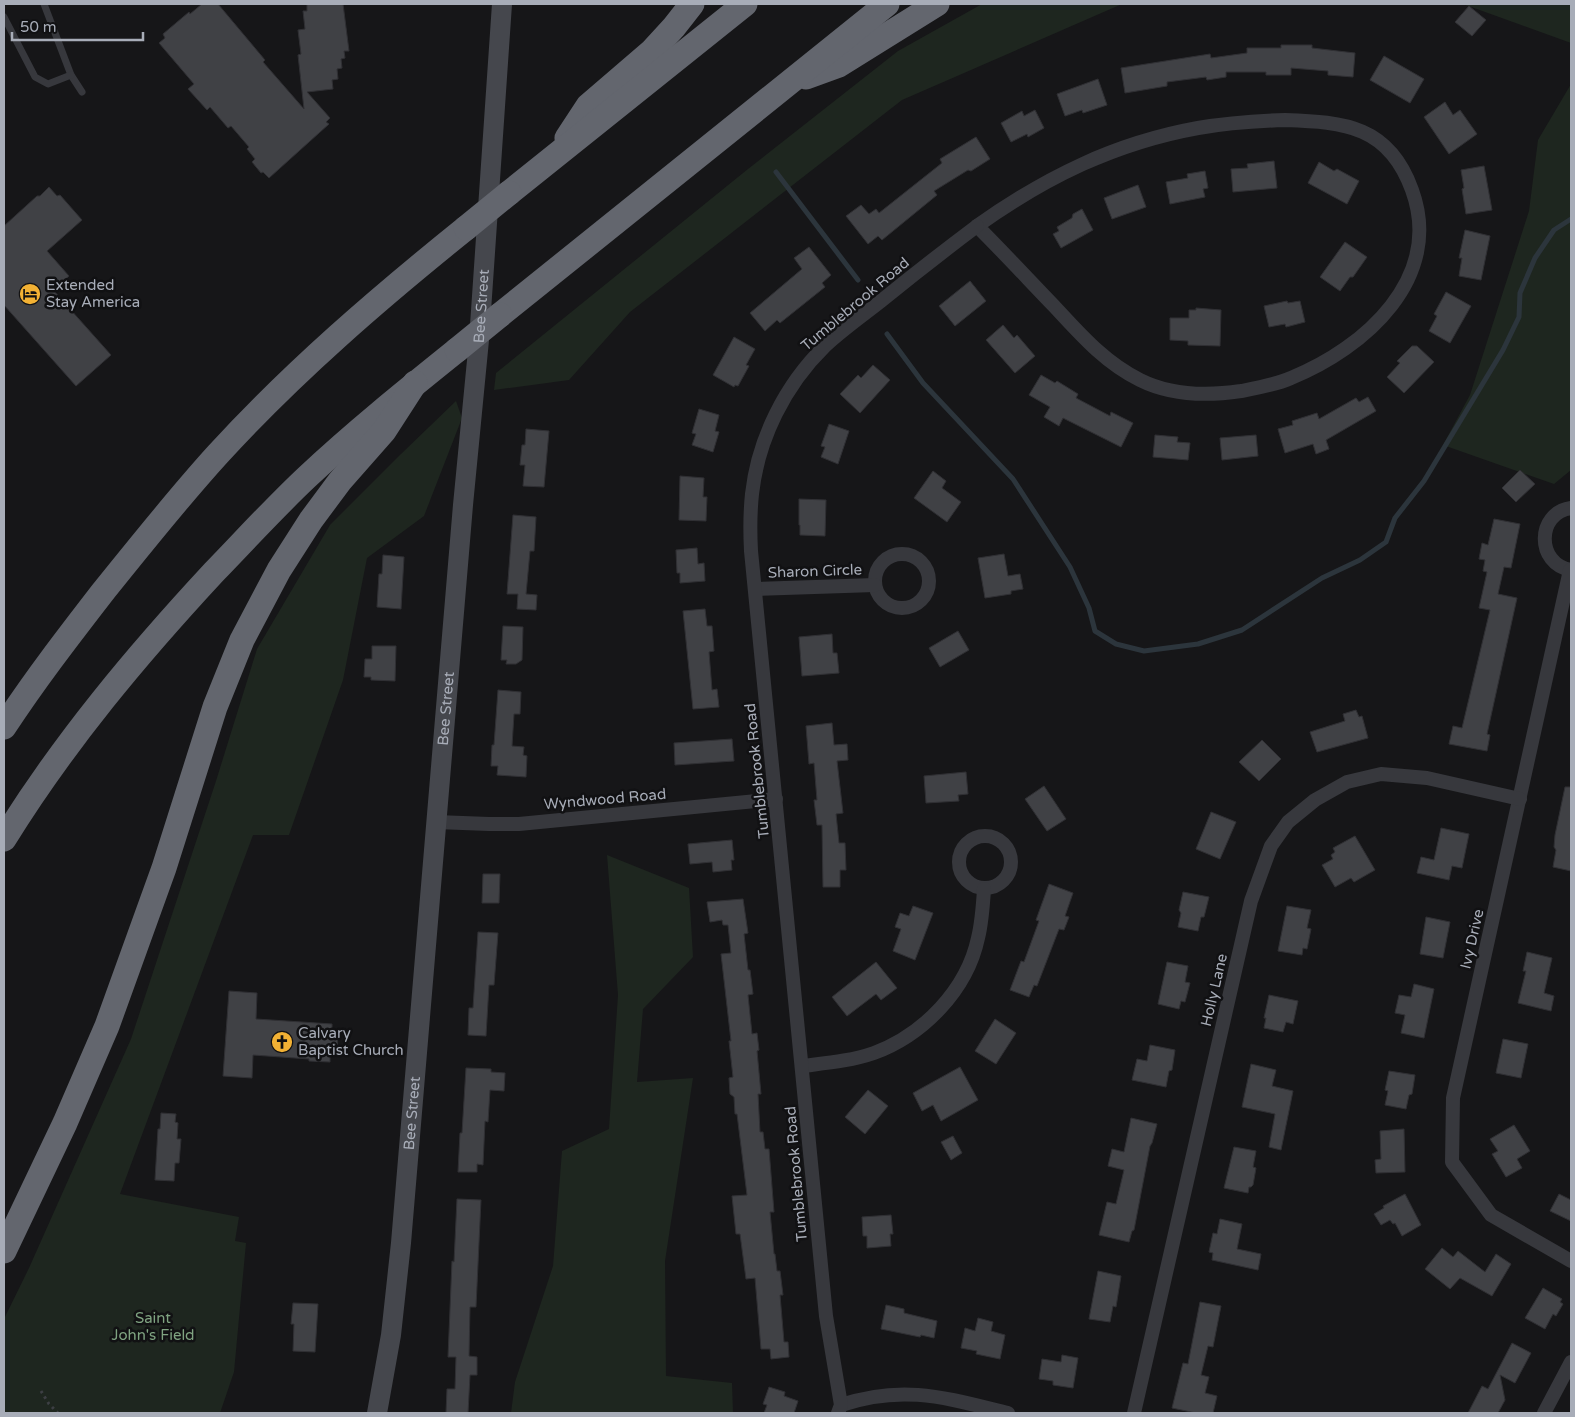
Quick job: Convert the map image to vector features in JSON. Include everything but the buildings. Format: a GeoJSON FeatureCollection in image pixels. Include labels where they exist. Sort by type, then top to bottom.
{"type":"FeatureCollection","features":[{"type":"Feature","properties":{"kind":"highway"},"geometry":{"type":"LineString","coordinates":[[558,154],[588,106],[652,50],[674,27],[692,4]]}},
{"type":"Feature","properties":{"kind":"highway"},"geometry":{"type":"LineString","coordinates":[[4,727],[59,649],[129,559],[197,478],[263,407],[365,311],[745,4]]}},
{"type":"Feature","properties":{"kind":"highway"},"geometry":{"type":"LineString","coordinates":[[4,839],[34,791],[135,660],[287,496],[355,433],[887,4]]}},
{"type":"Feature","properties":{"kind":"highway"},"geometry":{"type":"LineString","coordinates":[[792,80],[816,75],[831,69],[938,4]]}},
{"type":"Feature","properties":{"kind":"highway"},"geometry":{"type":"LineString","coordinates":[[4,1251],[65,1123],[107,1026],[164,868],[215,707],[246,633],[279,570],[311,520],[340,480],[384,431],[416,383]]}},
{"type":"Feature","properties":{"kind":"highway"},"geometry":{"type":"LineString","coordinates":[[4,697],[84,593],[107,573],[129,559]]}},
{"type":"Feature","properties":{"kind":"street","name":"Bee Street"},"geometry":{"type":"LineString","coordinates":[[377,1413],[390,1343],[396,1297],[463,505],[480,340],[502,4]]}},
{"type":"Feature","properties":{"kind":"street","name":"Tumblebrook Road"},"geometry":{"type":"LineString","coordinates":[[839,1409],[826,1316],[751,551],[750,522],[754,485],[764,441],[775,416],[789,391],[825,346],[977,226],[1012,201],[1044,182],[1116,150],[1156,138],[1198,128],[1242,122],[1322,121],[1349,126],[1368,133],[1384,145],[1398,162],[1409,181],[1416,201],[1420,223],[1419,246],[1413,270],[1402,291],[1384,315],[1339,354],[1289,379],[1244,390],[1198,394],[1168,390],[1142,381],[1116,367],[1092,347],[977,226]]}},
{"type":"Feature","properties":{"kind":"street","name":"Ivy Drive"},"geometry":{"type":"LineString","coordinates":[[1571,508],[1562,510],[1552,518],[1546,528],[1544,538],[1546,549],[1552,560],[1561,567],[1571,570],[1453,1098],[1452,1162],[1491,1215],[1571,1261]]}},
{"type":"Feature","properties":{"kind":"street","name":"Sharon Circle"},"geometry":{"type":"LineString","coordinates":[[755,589],[875,585]]}},
{"type":"Feature","properties":{"kind":"street","name":"Holly Lane"},"geometry":{"type":"LineString","coordinates":[[1134,1413],[1251,901],[1271,846],[1288,822],[1315,800],[1347,782],[1380,774],[1427,778],[1520,799]]}},
{"type":"Feature","properties":{"kind":"street","name":"Wyndwood Road"},"geometry":{"type":"LineString","coordinates":[[436,822],[519,824],[776,799]]}},
{"type":"Feature","properties":{"kind":"street"},"geometry":{"type":"LineString","coordinates":[[802,1066],[845,1061],[873,1053],[901,1040],[922,1026],[942,1006],[959,983],[971,962],[978,938],[984,888]]}},
{"type":"Feature","properties":{"kind":"street"},"geometry":{"type":"LineString","coordinates":[[1544,1413],[1571,1362]]}},
{"type":"Feature","properties":{"kind":"street"},"geometry":{"type":"LineString","coordinates":[[839,1409],[862,1398],[913,1394],[939,1396],[1008,1413]]}},
{"type":"Feature","properties":{"kind":"lane"},"geometry":{"type":"LineString","coordinates":[[44,4],[71,75],[82,92]]}},
{"type":"Feature","properties":{"kind":"lane"},"geometry":{"type":"LineString","coordinates":[[4,16],[35,77],[48,84],[71,75]]}},
{"type":"Feature","properties":{"kind":"path"},"geometry":{"type":"LineString","coordinates":[[41,1390],[49,1404],[58,1413]]}},
{"type":"Feature","properties":{"kind":"green space"},"geometry":{"type":"Polygon","coordinates":[[[982,4],[1122,4],[902,100],[630,312],[569,380],[494,390],[496,373],[748,169],[898,51],[982,4]]]}},
{"type":"Feature","properties":{"kind":"green space"},"geometry":{"type":"Polygon","coordinates":[[[1463,4],[1571,4],[1571,43],[1463,4]]]}},
{"type":"Feature","properties":{"kind":"green space"},"geometry":{"type":"Polygon","coordinates":[[[1571,84],[1571,470],[1554,484],[1443,445],[1470,395],[1529,211],[1538,140],[1571,84]]]}},
{"type":"Feature","properties":{"kind":"green space","name":"Saint John's Field"},"geometry":{"type":"Polygon","coordinates":[[[456,401],[462,418],[424,516],[367,558],[343,680],[289,835],[253,835],[120,1194],[239,1217],[235,1241],[246,1243],[234,1372],[220,1413],[4,1413],[4,1319],[29,1268],[131,1039],[216,781],[257,649],[330,525],[456,401]]]}},
{"type":"Feature","properties":{"kind":"green space"},"geometry":{"type":"Polygon","coordinates":[[[607,855],[689,888],[693,957],[643,1009],[637,1082],[693,1078],[665,1261],[666,1376],[732,1383],[733,1413],[511,1413],[515,1382],[553,1266],[562,1151],[609,1129],[618,995],[607,855]]]}},
{"type":"Feature","properties":{"kind":"waterway"},"geometry":{"type":"LineString","coordinates":[[776,172],[858,280]]}},
{"type":"Feature","properties":{"kind":"waterway"},"geometry":{"type":"LineString","coordinates":[[887,334],[923,383],[1013,479],[1070,567],[1089,608],[1095,631],[1116,644],[1144,651],[1198,644],[1242,630],[1322,578],[1360,560],[1386,542],[1395,518],[1424,481],[1503,350],[1519,317],[1520,293],[1535,258],[1554,230],[1571,219]]}},
{"type":"Feature","properties":{"kind":"place","name":"Extended Stay America"},"geometry":{"type":"Point","coordinates":[30,294]}},
{"type":"Feature","properties":{"kind":"place","name":"Calvary Baptist Church"},"geometry":{"type":"Point","coordinates":[282,1042]}}]}
